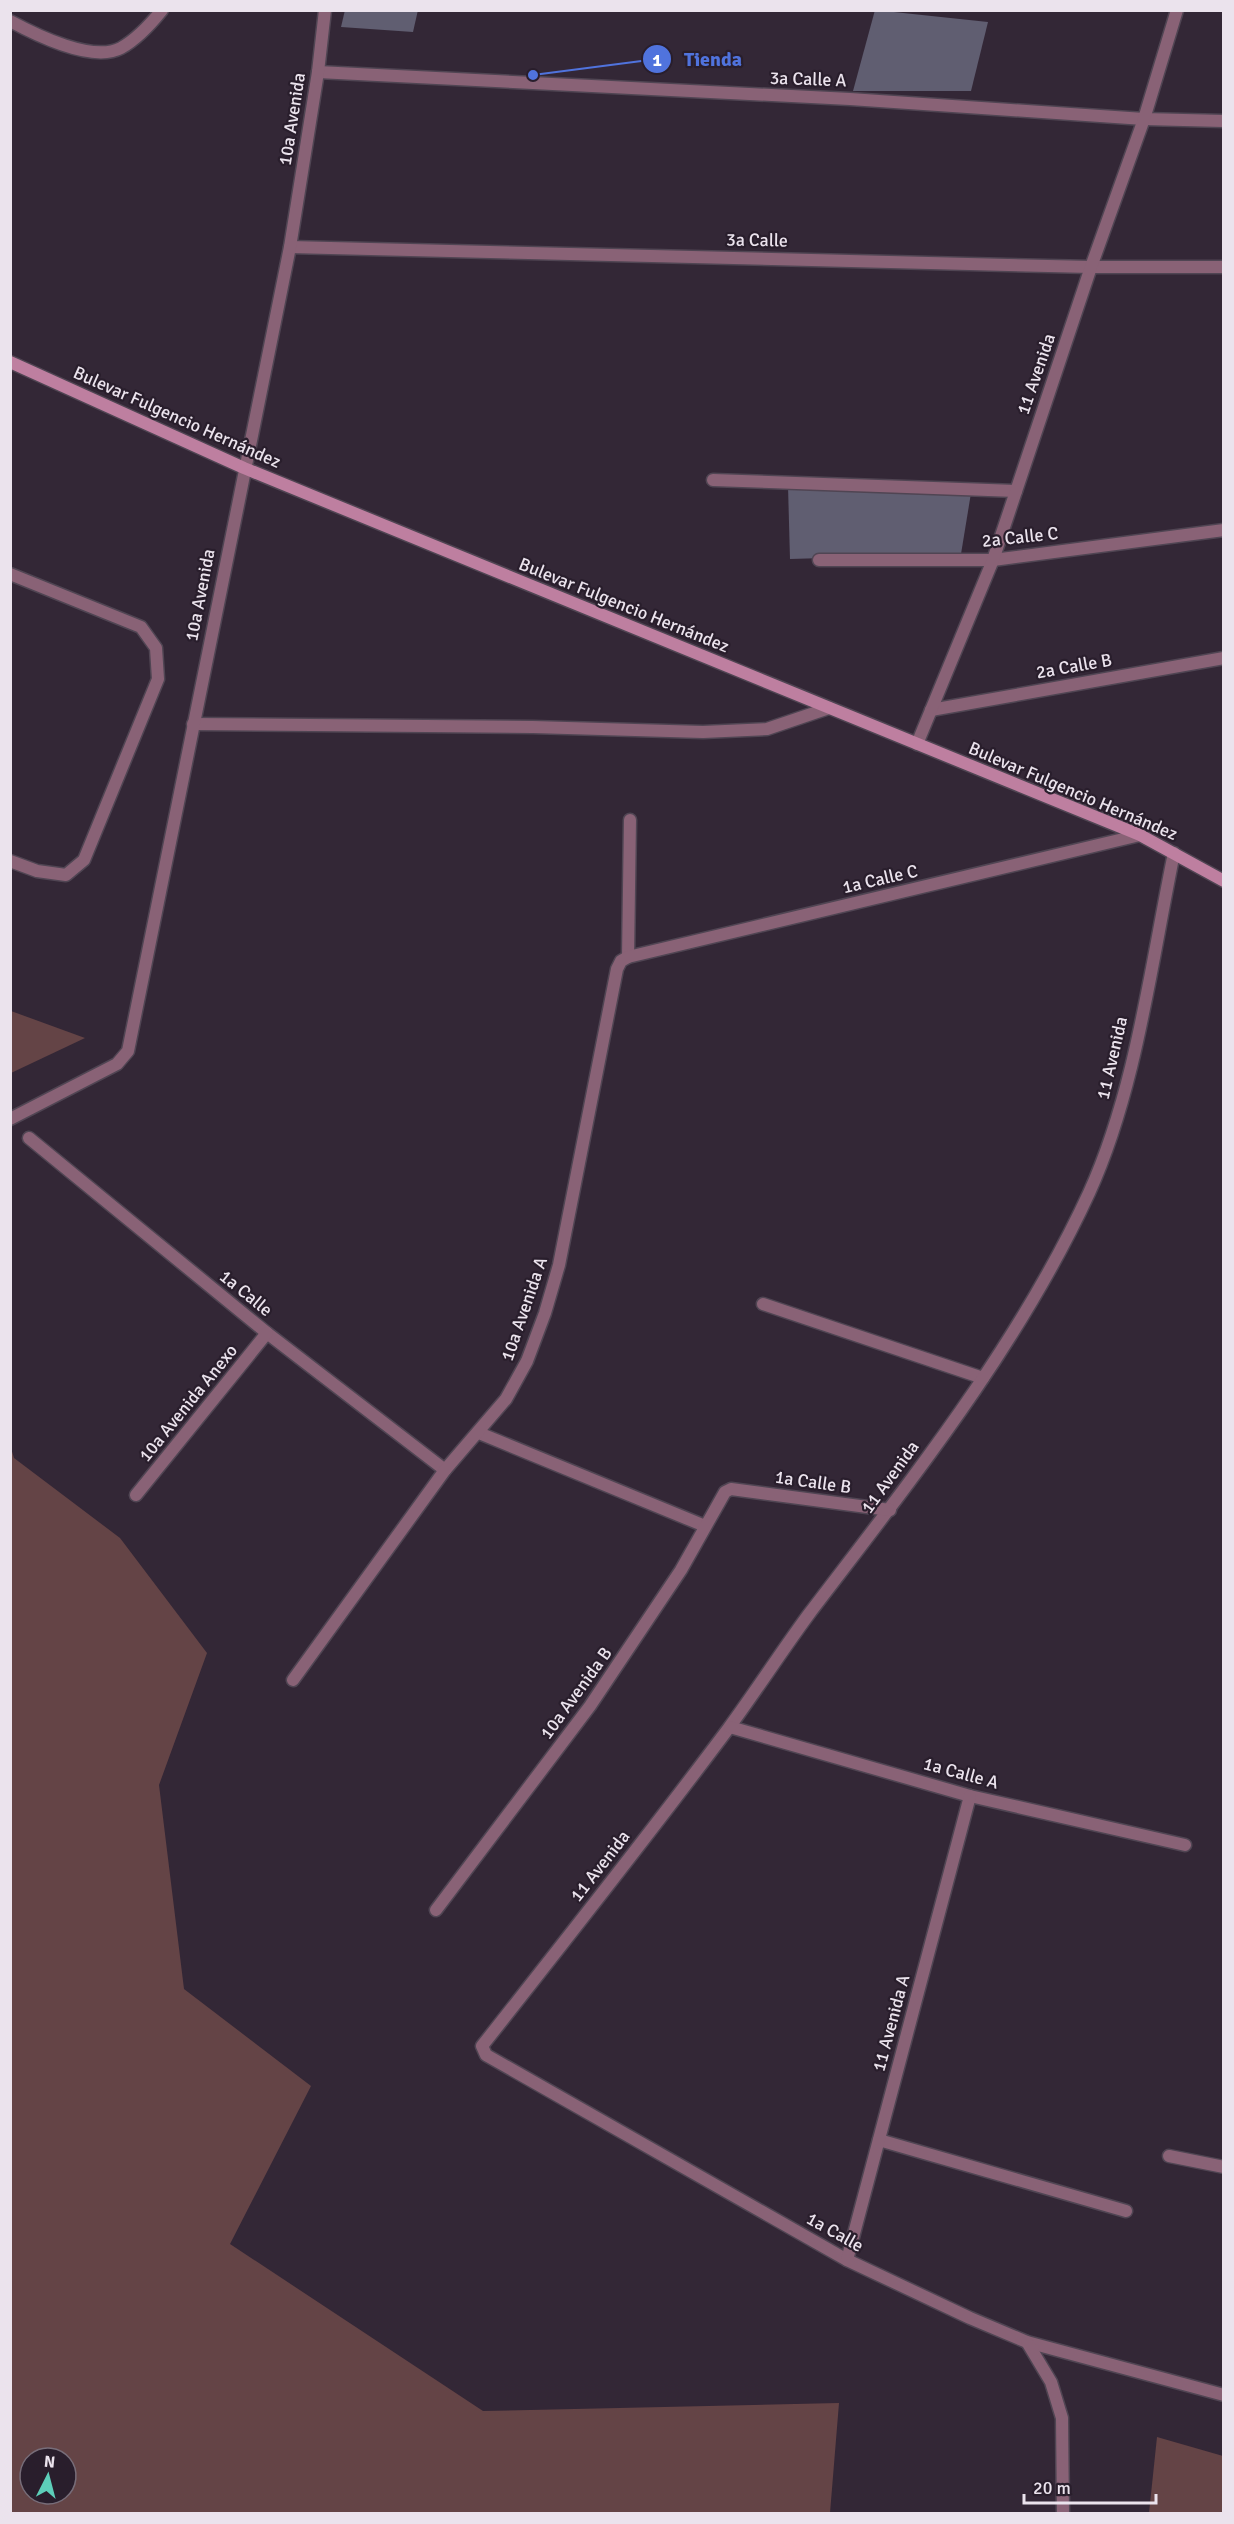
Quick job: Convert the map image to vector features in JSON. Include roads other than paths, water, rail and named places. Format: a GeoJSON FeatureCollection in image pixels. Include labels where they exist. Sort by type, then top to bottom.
{"type":"FeatureCollection","features":[{"type":"Feature","properties":{"kind":"street"},"geometry":{"type":"LineString","coordinates":[[10,21],[41,38],[89,52],[119,50],[147,29],[162,10]]}},
{"type":"Feature","properties":{"kind":"street","name":"10a Avenida"},"geometry":{"type":"LineString","coordinates":[[10,1119],[117,1064],[128,1051],[290,247],[318,72],[325,10]]}},
{"type":"Feature","properties":{"kind":"street","name":"11 Avenida"},"geometry":{"type":"LineString","coordinates":[[917,744],[993,560],[1091,267],[1144,119],[1177,10]]}},
{"type":"Feature","properties":{"kind":"street","name":"3a Calle A"},"geometry":{"type":"LineString","coordinates":[[318,72],[872,100],[1144,119],[1224,121]]}},
{"type":"Feature","properties":{"kind":"street","name":"3a Calle"},"geometry":{"type":"LineString","coordinates":[[290,247],[1091,267],[1224,267]]}},
{"type":"Feature","properties":{"kind":"street","name":"Bulevar Fulgencio Hernández"},"geometry":{"type":"LineString","coordinates":[[10,362],[244,468],[1140,835],[1224,881]]}},
{"type":"Feature","properties":{"kind":"street"},"geometry":{"type":"LineString","coordinates":[[713,480],[1016,490]]}},
{"type":"Feature","properties":{"kind":"street","name":"2a Calle C"},"geometry":{"type":"LineString","coordinates":[[819,560],[993,560],[1224,530]]}},
{"type":"Feature","properties":{"kind":"street"},"geometry":{"type":"LineString","coordinates":[[10,574],[141,627],[156,648],[158,678],[84,860],[66,875],[37,871],[10,861]]}},
{"type":"Feature","properties":{"kind":"street","name":"2a Calle B"},"geometry":{"type":"LineString","coordinates":[[931,710],[1224,658]]}},
{"type":"Feature","properties":{"kind":"street"},"geometry":{"type":"LineString","coordinates":[[193,724],[703,732],[767,729],[829,708]]}},
{"type":"Feature","properties":{"kind":"street"},"geometry":{"type":"LineString","coordinates":[[628,957],[630,820]]}},
{"type":"Feature","properties":{"kind":"street","name":"1a Calle C"},"geometry":{"type":"LineString","coordinates":[[628,957],[1140,835]]}},
{"type":"Feature","properties":{"kind":"street","name":"11 Avenida"},"geometry":{"type":"LineString","coordinates":[[483,2046],[730,1726],[807,1618],[890,1510],[1012,1336],[1050,1269],[1089,1191],[1110,1137],[1130,1068],[1174,853]]}},
{"type":"Feature","properties":{"kind":"street","name":"10a Avenida A"},"geometry":{"type":"LineString","coordinates":[[293,1680],[446,1470],[479,1433],[517,1382],[545,1313],[559,1265],[617,969],[621,961],[628,957]]}},
{"type":"Feature","properties":{"kind":"street","name":"1a Calle"},"geometry":{"type":"LineString","coordinates":[[29,1138],[267,1333],[446,1470]]}},
{"type":"Feature","properties":{"kind":"street"},"geometry":{"type":"LineString","coordinates":[[763,1304],[983,1378]]}},
{"type":"Feature","properties":{"kind":"street","name":"10a Avenida Anexo"},"geometry":{"type":"LineString","coordinates":[[136,1495],[267,1333]]}},
{"type":"Feature","properties":{"kind":"street"},"geometry":{"type":"LineString","coordinates":[[479,1433],[705,1526]]}},
{"type":"Feature","properties":{"kind":"street","name":"1a Calle B"},"geometry":{"type":"LineString","coordinates":[[730,1489],[890,1510]]}},
{"type":"Feature","properties":{"kind":"street","name":"10a Avenida B"},"geometry":{"type":"LineString","coordinates":[[436,1910],[590,1706],[681,1570],[724,1492],[730,1489]]}},
{"type":"Feature","properties":{"kind":"street","name":"1a Calle A"},"geometry":{"type":"LineString","coordinates":[[730,1726],[970,1796],[1185,1845]]}},
{"type":"Feature","properties":{"kind":"street","name":"11 Avenida A"},"geometry":{"type":"LineString","coordinates":[[847,2260],[970,1796]]}},
{"type":"Feature","properties":{"kind":"street","name":"1a Calle"},"geometry":{"type":"LineString","coordinates":[[483,2046],[486,2055],[496,2061],[847,2260],[970,2318],[1027,2342],[1224,2395]]}},
{"type":"Feature","properties":{"kind":"street"},"geometry":{"type":"LineString","coordinates":[[879,2140],[1126,2211]]}},
{"type":"Feature","properties":{"kind":"street"},"geometry":{"type":"LineString","coordinates":[[1169,2156],[1224,2167]]}},
{"type":"Feature","properties":{"kind":"street"},"geometry":{"type":"LineString","coordinates":[[1027,2342],[1051,2382],[1062,2418],[1063,2514]]}},
{"type":"Feature","properties":{"kind":"place","name":"Tienda"},"geometry":{"type":"Point","coordinates":[533,75]}}]}
